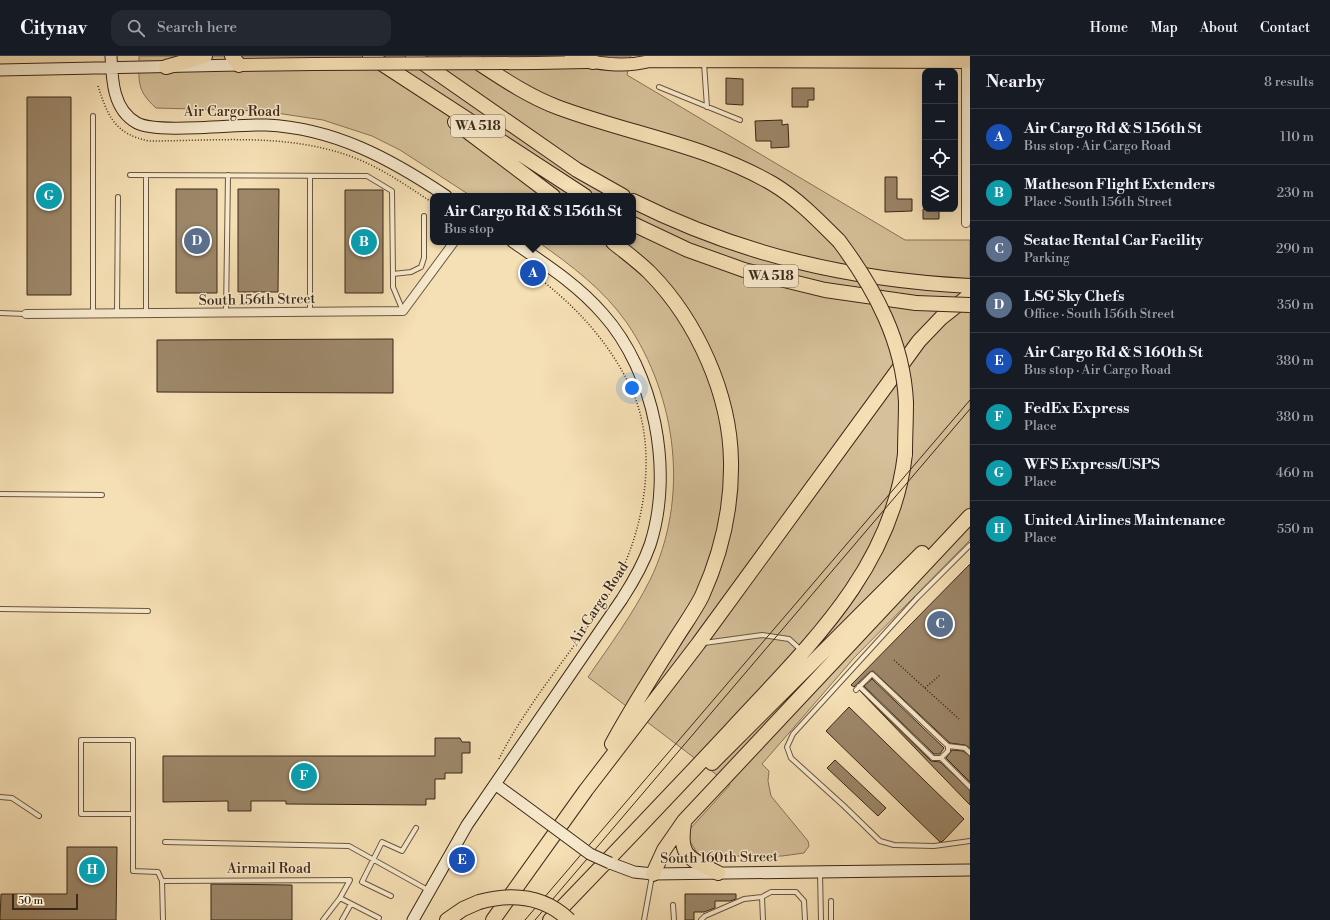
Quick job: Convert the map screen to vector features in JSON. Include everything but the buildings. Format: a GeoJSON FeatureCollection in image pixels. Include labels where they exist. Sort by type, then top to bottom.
{"type":"FeatureCollection","features":[{"type":"Feature","properties":{"kind":"highway"},"geometry":{"type":"LineString","coordinates":[[166,67],[205,56]]}},
{"type":"Feature","properties":{"kind":"highway"},"geometry":{"type":"LineString","coordinates":[[370,56],[549,193]]}},
{"type":"Feature","properties":{"kind":"highway","name":"WA 518"},"geometry":{"type":"LineString","coordinates":[[370,56],[580,193]]}},
{"type":"Feature","properties":{"kind":"highway","name":"WA 518"},"geometry":{"type":"LineString","coordinates":[[413,56],[577,170],[618,193]]}},
{"type":"Feature","properties":{"kind":"highway"},"geometry":{"type":"LineString","coordinates":[[468,56],[524,92],[555,107],[604,123],[680,144],[740,167],[774,185],[795,199],[839,241],[863,273],[885,314],[893,338],[906,401],[903,477],[891,516],[876,552],[860,580],[841,606],[803,651],[660,807],[550,920]]}},
{"type":"Feature","properties":{"kind":"highway"},"geometry":{"type":"LineString","coordinates":[[572,56],[593,62]]}},
{"type":"Feature","properties":{"kind":"highway","name":"WA 518"},"geometry":{"type":"LineString","coordinates":[[636,202],[709,235],[780,258],[853,274],[918,283],[970,286]]}},
{"type":"Feature","properties":{"kind":"highway","name":"WA 518"},"geometry":{"type":"LineString","coordinates":[[636,225],[688,250],[744,270],[825,290],[916,303],[970,306]]}},
{"type":"Feature","properties":{"kind":"highway"},"geometry":{"type":"LineString","coordinates":[[586,790],[628,715],[701,598],[716,564],[724,535],[731,461],[726,420],[714,374],[693,332],[673,300],[650,273],[617,245]]}},
{"type":"Feature","properties":{"kind":"highway"},"geometry":{"type":"LineString","coordinates":[[494,920],[586,790],[698,644],[919,341],[942,318],[970,295]]}},
{"type":"Feature","properties":{"kind":"highway"},"geometry":{"type":"LineString","coordinates":[[660,807],[686,789],[970,505]]}},
{"type":"Feature","properties":{"kind":"highway"},"geometry":{"type":"LineString","coordinates":[[652,874],[664,850],[684,821],[970,516]]}},
{"type":"Feature","properties":{"kind":"highway"},"geometry":{"type":"LineString","coordinates":[[684,821],[681,840],[685,853],[696,862],[718,873]]}},
{"type":"Feature","properties":{"kind":"highway"},"geometry":{"type":"LineString","coordinates":[[447,920],[463,909],[479,902],[499,897],[516,897],[536,900],[557,910],[569,920]]}},
{"type":"Feature","properties":{"kind":"main road"},"geometry":{"type":"LineString","coordinates":[[236,61],[314,64],[537,63],[593,62],[633,57],[650,61],[783,58],[967,60]]}},
{"type":"Feature","properties":{"kind":"street","name":"Air Cargo Road"},"geometry":{"type":"LineString","coordinates":[[111,56],[115,94],[121,109],[129,118],[138,124],[165,127],[266,125],[299,129],[330,136],[355,144],[409,171],[442,193]]}},
{"type":"Feature","properties":{"kind":"street"},"geometry":{"type":"LineString","coordinates":[[966,223],[967,60]]}},
{"type":"Feature","properties":{"kind":"street"},"geometry":{"type":"LineString","coordinates":[[0,70],[166,67],[236,61]]}},
{"type":"Feature","properties":{"kind":"street"},"geometry":{"type":"LineString","coordinates":[[403,311],[452,245]]}},
{"type":"Feature","properties":{"kind":"street","name":"Air Cargo Road"},"geometry":{"type":"LineString","coordinates":[[412,920],[467,825],[638,574],[650,545],[657,514],[660,477],[658,444],[653,414],[637,365],[604,314],[578,288],[517,245]]}},
{"type":"Feature","properties":{"kind":"street","name":"South 156th Street"},"geometry":{"type":"LineString","coordinates":[[26,314],[403,311]]}},
{"type":"Feature","properties":{"kind":"street","name":"South 160th Street"},"geometry":{"type":"LineString","coordinates":[[495,784],[590,854],[621,868],[652,874],[970,870]]}},
{"type":"Feature","properties":{"kind":"lane"},"geometry":{"type":"LineString","coordinates":[[703,61],[707,107]]}},
{"type":"Feature","properties":{"kind":"lane"},"geometry":{"type":"LineString","coordinates":[[659,87],[740,120]]}},
{"type":"Feature","properties":{"kind":"lane"},"geometry":{"type":"LineString","coordinates":[[93,116],[93,313]]}},
{"type":"Feature","properties":{"kind":"lane"},"geometry":{"type":"LineString","coordinates":[[130,175],[367,176],[392,191],[393,287],[403,311]]}},
{"type":"Feature","properties":{"kind":"lane"},"geometry":{"type":"LineString","coordinates":[[146,175],[146,313]]}},
{"type":"Feature","properties":{"kind":"lane"},"geometry":{"type":"LineString","coordinates":[[226,313],[228,175]]}},
{"type":"Feature","properties":{"kind":"lane"},"geometry":{"type":"LineString","coordinates":[[310,176],[310,312]]}},
{"type":"Feature","properties":{"kind":"lane"},"geometry":{"type":"LineString","coordinates":[[118,197],[118,313]]}},
{"type":"Feature","properties":{"kind":"lane"},"geometry":{"type":"LineString","coordinates":[[392,274],[411,272],[421,267],[424,258],[424,216]]}},
{"type":"Feature","properties":{"kind":"lane"},"geometry":{"type":"LineString","coordinates":[[0,313],[26,314]]}},
{"type":"Feature","properties":{"kind":"lane"},"geometry":{"type":"LineString","coordinates":[[0,494],[102,495]]}},
{"type":"Feature","properties":{"kind":"lane"},"geometry":{"type":"LineString","coordinates":[[970,545],[917,598],[793,734],[787,747],[791,758],[880,841],[894,845],[934,846],[970,841]]}},
{"type":"Feature","properties":{"kind":"lane"},"geometry":{"type":"LineString","coordinates":[[0,609],[148,611]]}},
{"type":"Feature","properties":{"kind":"lane"},"geometry":{"type":"LineString","coordinates":[[698,644],[762,635],[789,639],[803,651]]}},
{"type":"Feature","properties":{"kind":"lane"},"geometry":{"type":"LineString","coordinates":[[948,746],[948,752],[941,758],[934,758],[858,688],[872,674],[948,746],[965,748],[970,753]]}},
{"type":"Feature","properties":{"kind":"lane"},"geometry":{"type":"LineString","coordinates":[[133,814],[81,814],[81,740],[133,740],[134,871],[158,872],[162,881],[163,920]]}},
{"type":"Feature","properties":{"kind":"lane"},"geometry":{"type":"LineString","coordinates":[[941,758],[970,787]]}},
{"type":"Feature","properties":{"kind":"lane"},"geometry":{"type":"LineString","coordinates":[[0,797],[12,798],[39,816]]}},
{"type":"Feature","properties":{"kind":"lane"},"geometry":{"type":"LineString","coordinates":[[391,896],[362,882],[382,842],[402,851],[416,828]]}},
{"type":"Feature","properties":{"kind":"lane"},"geometry":{"type":"LineString","coordinates":[[165,842],[349,846],[429,890]]}},
{"type":"Feature","properties":{"kind":"lane"},"geometry":{"type":"LineString","coordinates":[[820,871],[821,920]]}},
{"type":"Feature","properties":{"kind":"lane"},"geometry":{"type":"LineString","coordinates":[[644,920],[652,874]]}},
{"type":"Feature","properties":{"kind":"lane","name":"Airmail Road"},"geometry":{"type":"LineString","coordinates":[[162,881],[350,880],[340,898]]}},
{"type":"Feature","properties":{"kind":"lane"},"geometry":{"type":"LineString","coordinates":[[701,920],[705,916],[744,899],[762,897],[772,892],[796,892],[804,901],[805,920]]}},
{"type":"Feature","properties":{"kind":"lane"},"geometry":{"type":"LineString","coordinates":[[762,897],[763,920]]}},
{"type":"Feature","properties":{"kind":"lane"},"geometry":{"type":"LineString","coordinates":[[323,920],[340,898],[379,918]]}},
{"type":"Feature","properties":{"kind":"lane"},"geometry":{"type":"LineString","coordinates":[[831,901],[831,920]]}},
{"type":"Feature","properties":{"kind":"lane"},"geometry":{"type":"LineString","coordinates":[[342,920],[351,904]]}},
{"type":"Feature","properties":{"kind":"lane"},"geometry":{"type":"LineString","coordinates":[[673,905],[674,920]]}},
{"type":"Feature","properties":{"kind":"path"},"geometry":{"type":"LineString","coordinates":[[98,86],[114,124],[124,133],[139,139],[149,141],[221,139],[267,140],[308,145],[359,160],[395,178],[430,201]]}},
{"type":"Feature","properties":{"kind":"path"},"geometry":{"type":"LineString","coordinates":[[499,759],[525,716],[606,600],[628,560],[640,521],[644,498],[645,469],[643,436],[631,389],[604,342],[590,324],[574,307],[536,276]]}},
{"type":"Feature","properties":{"kind":"path"},"geometry":{"type":"LineString","coordinates":[[894,660],[959,719]]}},
{"type":"Feature","properties":{"kind":"path"},"geometry":{"type":"LineString","coordinates":[[925,688],[940,675]]}},
{"type":"Feature","properties":{"kind":"shaded area"},"geometry":{"type":"Polygon","coordinates":[[[139,56],[631,56],[627,75],[905,240],[970,240],[970,540],[854,658],[762,764],[769,771],[768,781],[771,796],[808,841],[809,846],[804,853],[782,856],[705,856],[697,853],[687,836],[689,830],[730,785],[588,677],[636,605],[650,580],[663,548],[670,516],[673,482],[672,448],[667,415],[657,383],[644,352],[627,323],[597,289],[563,260],[542,245],[636,245],[636,193],[466,193],[400,150],[372,136],[323,120],[263,111],[156,108],[145,96],[142,90],[139,72],[139,56]]]}},
{"type":"Feature","properties":{"kind":"tram line"},"geometry":{"type":"LineString","coordinates":[[525,920],[970,400]]}},
{"type":"Feature","properties":{"kind":"tram line"},"geometry":{"type":"LineString","coordinates":[[535,920],[970,409]]}},
{"type":"Feature","properties":{"kind":"place","name":"WFS Express/USPS"},"geometry":{"type":"Point","coordinates":[49,196]}},
{"type":"Feature","properties":{"kind":"place","name":"LSG Sky Chefs"},"geometry":{"type":"Point","coordinates":[197,241]}},
{"type":"Feature","properties":{"kind":"place","name":"Matheson Flight Extenders"},"geometry":{"type":"Point","coordinates":[364,242]}},
{"type":"Feature","properties":{"kind":"place","name":"Air Cargo Rd & S 156th St"},"geometry":{"type":"Point","coordinates":[533,273]}},
{"type":"Feature","properties":{"kind":"place","name":"Seatac Rental Car Facility"},"geometry":{"type":"Point","coordinates":[940,624]}},
{"type":"Feature","properties":{"kind":"place","name":"FedEx Express"},"geometry":{"type":"Point","coordinates":[304,776]}},
{"type":"Feature","properties":{"kind":"place","name":"Air Cargo Rd & S 160th St"},"geometry":{"type":"Point","coordinates":[462,860]}},
{"type":"Feature","properties":{"kind":"place","name":"United Airlines Maintenance"},"geometry":{"type":"Point","coordinates":[92,870]}}]}
